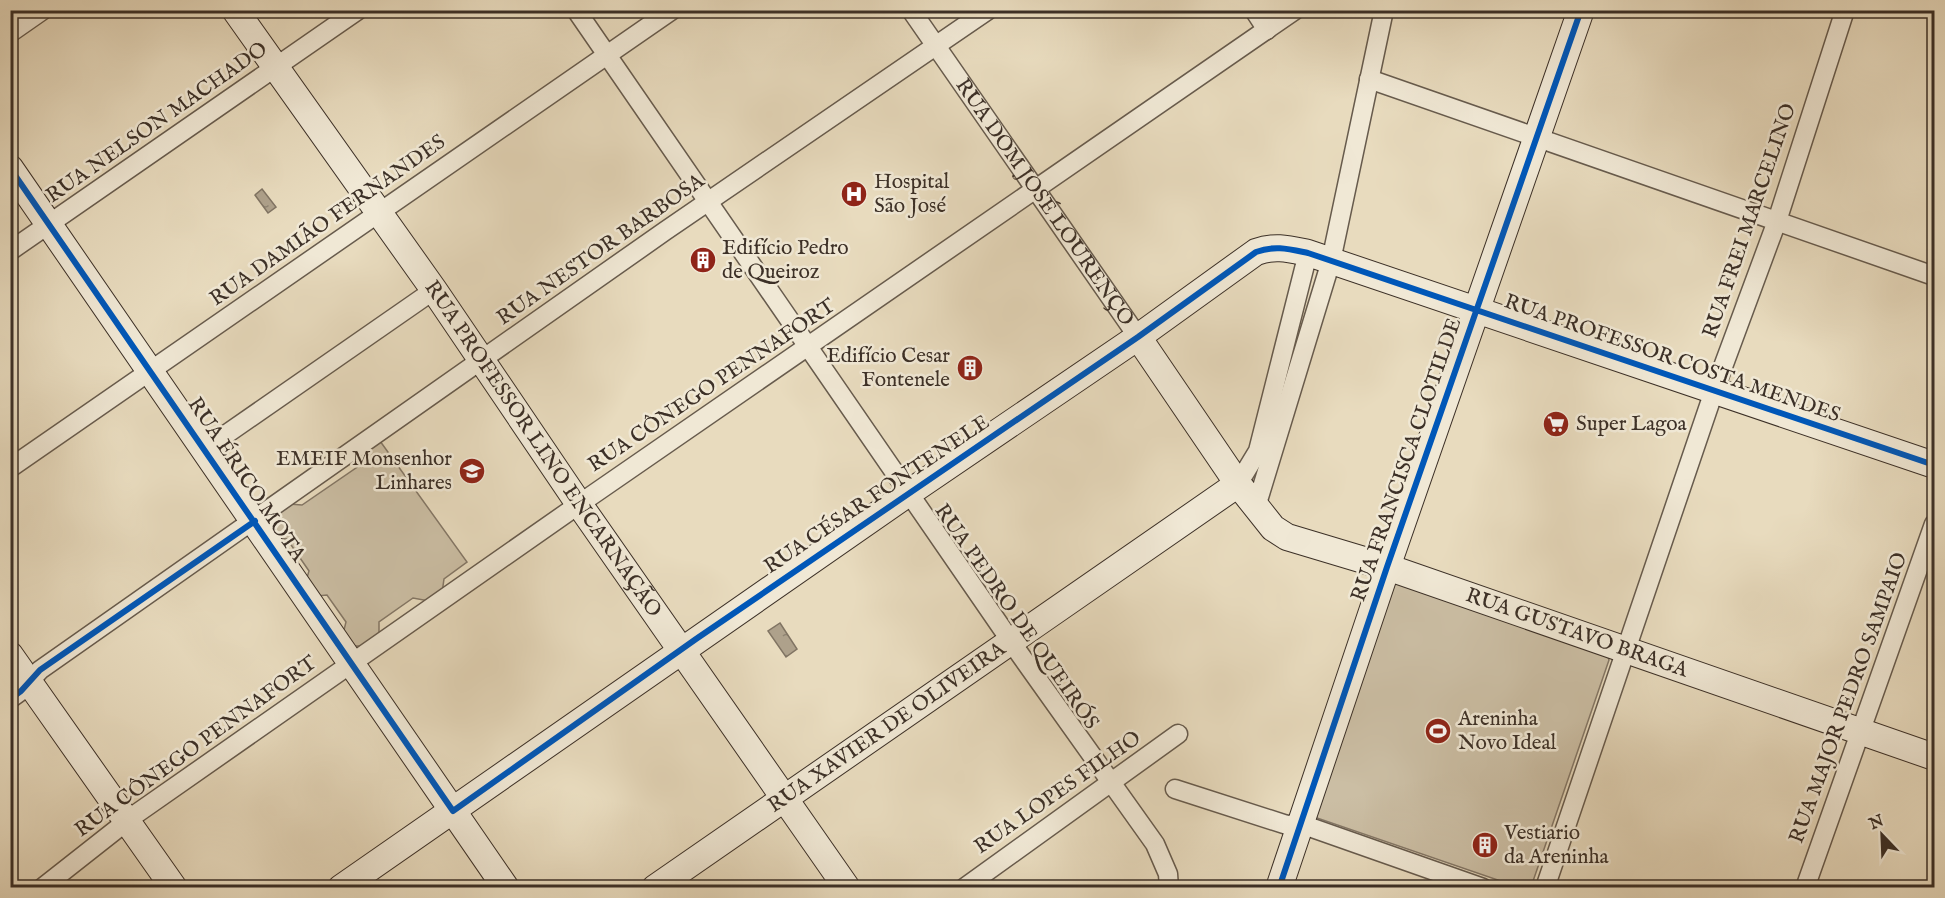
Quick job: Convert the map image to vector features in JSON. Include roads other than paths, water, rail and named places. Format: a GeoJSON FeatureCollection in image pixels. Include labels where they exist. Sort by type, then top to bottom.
{"type":"FeatureCollection","features":[{"type":"Feature","properties":{"kind":"street"},"geometry":{"type":"LineString","coordinates":[[10,33],[44,10]]}},
{"type":"Feature","properties":{"kind":"street","name":"RUA PROFESSOR LINO ENCARNAÇÃO"},"geometry":{"type":"LineString","coordinates":[[236,10],[378,214],[434,290],[579,504],[847,888]]}},
{"type":"Feature","properties":{"kind":"street","name":"RUA NELSON MACHADO"},"geometry":{"type":"LineString","coordinates":[[10,251],[358,10]]}},
{"type":"Feature","properties":{"kind":"street","name":"RUA PEDRO DE QUEIRÓS"},"geometry":{"type":"LineString","coordinates":[[576,10],[1010,640],[1155,844],[1168,874],[1169,888]]}},
{"type":"Feature","properties":{"kind":"street","name":"RUA DAMIÃO FERNANDES"},"geometry":{"type":"LineString","coordinates":[[10,468],[672,10]]}},
{"type":"Feature","properties":{"kind":"street","name":"RUA DOM JOSÉ LOURENÇO"},"geometry":{"type":"LineString","coordinates":[[911,10],[1238,484]]}},
{"type":"Feature","properties":{"kind":"street","name":"RUA NESTOR BARBOSA"},"geometry":{"type":"LineString","coordinates":[[20,691],[40,670],[708,202],[988,10]]}},
{"type":"Feature","properties":{"kind":"street"},"geometry":{"type":"LineString","coordinates":[[1254,10],[1267,30]]}},
{"type":"Feature","properties":{"kind":"street","name":"RUA CÔNEGO PENNAFORT"},"geometry":{"type":"LineString","coordinates":[[42,888],[127,820],[579,504],[1296,10]]}},
{"type":"Feature","properties":{"kind":"street"},"geometry":{"type":"LineString","coordinates":[[1256,507],[1270,432],[1369,79],[1383,10]]}},
{"type":"Feature","properties":{"kind":"street","name":"RUA FRANCISCA CLOTILDE"},"geometry":{"type":"LineString","coordinates":[[1279,888],[1387,567],[1581,10]]}},
{"type":"Feature","properties":{"kind":"street","name":"RUA FREI MARCELINO"},"geometry":{"type":"LineString","coordinates":[[1545,888],[1714,391],[1777,221],[1845,10]]}},
{"type":"Feature","properties":{"kind":"street"},"geometry":{"type":"LineString","coordinates":[[1369,79],[1935,276]]}},
{"type":"Feature","properties":{"kind":"street","name":"RUA ÉRICO MOTA"},"geometry":{"type":"LineString","coordinates":[[10,168],[507,888]]}},
{"type":"Feature","properties":{"kind":"street","name":"RUA CÉSAR FONTENELE"},"geometry":{"type":"LineString","coordinates":[[341,888],[681,650],[1138,337],[1256,252],[1281,247],[1320,257]]}},
{"type":"Feature","properties":{"kind":"street","name":"RUA PROFESSOR COSTA MENDES"},"geometry":{"type":"LineString","coordinates":[[1320,257],[1935,465]]}},
{"type":"Feature","properties":{"kind":"street"},"geometry":{"type":"LineString","coordinates":[[205,449],[434,290]]}},
{"type":"Feature","properties":{"kind":"street"},"geometry":{"type":"LineString","coordinates":[[1238,484],[1270,432]]}},
{"type":"Feature","properties":{"kind":"street","name":"RUA GUSTAVO BRAGA"},"geometry":{"type":"LineString","coordinates":[[1238,484],[1273,528],[1287,537],[1387,567],[1935,757]]}},
{"type":"Feature","properties":{"kind":"street","name":"RUA XAVIER DE OLIVEIRA"},"geometry":{"type":"LineString","coordinates":[[655,888],[784,796],[1238,484]]}},
{"type":"Feature","properties":{"kind":"street","name":"RUA MAJOR PEDRO SAMPAIO"},"geometry":{"type":"LineString","coordinates":[[1805,888],[1935,524]]}},
{"type":"Feature","properties":{"kind":"street"},"geometry":{"type":"LineString","coordinates":[[10,655],[20,691],[127,820],[174,888]]}},
{"type":"Feature","properties":{"kind":"street","name":"RUA LOPES FILHO"},"geometry":{"type":"LineString","coordinates":[[964,888],[1178,735]]}},
{"type":"Feature","properties":{"kind":"street"},"geometry":{"type":"LineString","coordinates":[[1175,789],[1287,825],[1301,824],[1483,888]]}},
{"type":"Feature","properties":{"kind":"water"},"geometry":{"type":"Polygon","coordinates":[[[262,189],[276,207],[268,213],[255,195],[262,189]]]}},
{"type":"Feature","properties":{"kind":"water"},"geometry":{"type":"Polygon","coordinates":[[[780,623],[797,649],[786,657],[768,631],[780,623]]]}},
{"type":"Feature","properties":{"kind":"place","name":"Hospital São José"},"geometry":{"type":"Point","coordinates":[854,194]}},
{"type":"Feature","properties":{"kind":"place","name":"Edifício Pedro de Queiroz"},"geometry":{"type":"Point","coordinates":[703,260]}},
{"type":"Feature","properties":{"kind":"place","name":"Edifício Cesar Fontenele"},"geometry":{"type":"Point","coordinates":[970,368]}},
{"type":"Feature","properties":{"kind":"place","name":"Super Lagoa"},"geometry":{"type":"Point","coordinates":[1556,424]}},
{"type":"Feature","properties":{"kind":"place","name":"EMEIF Monsenhor Linhares"},"geometry":{"type":"Point","coordinates":[472,471]}},
{"type":"Feature","properties":{"kind":"place","name":"Areninha Novo Ideal"},"geometry":{"type":"Point","coordinates":[1438,731]}},
{"type":"Feature","properties":{"kind":"place","name":"Vestiario da Areninha"},"geometry":{"type":"Point","coordinates":[1485,845]}}]}
